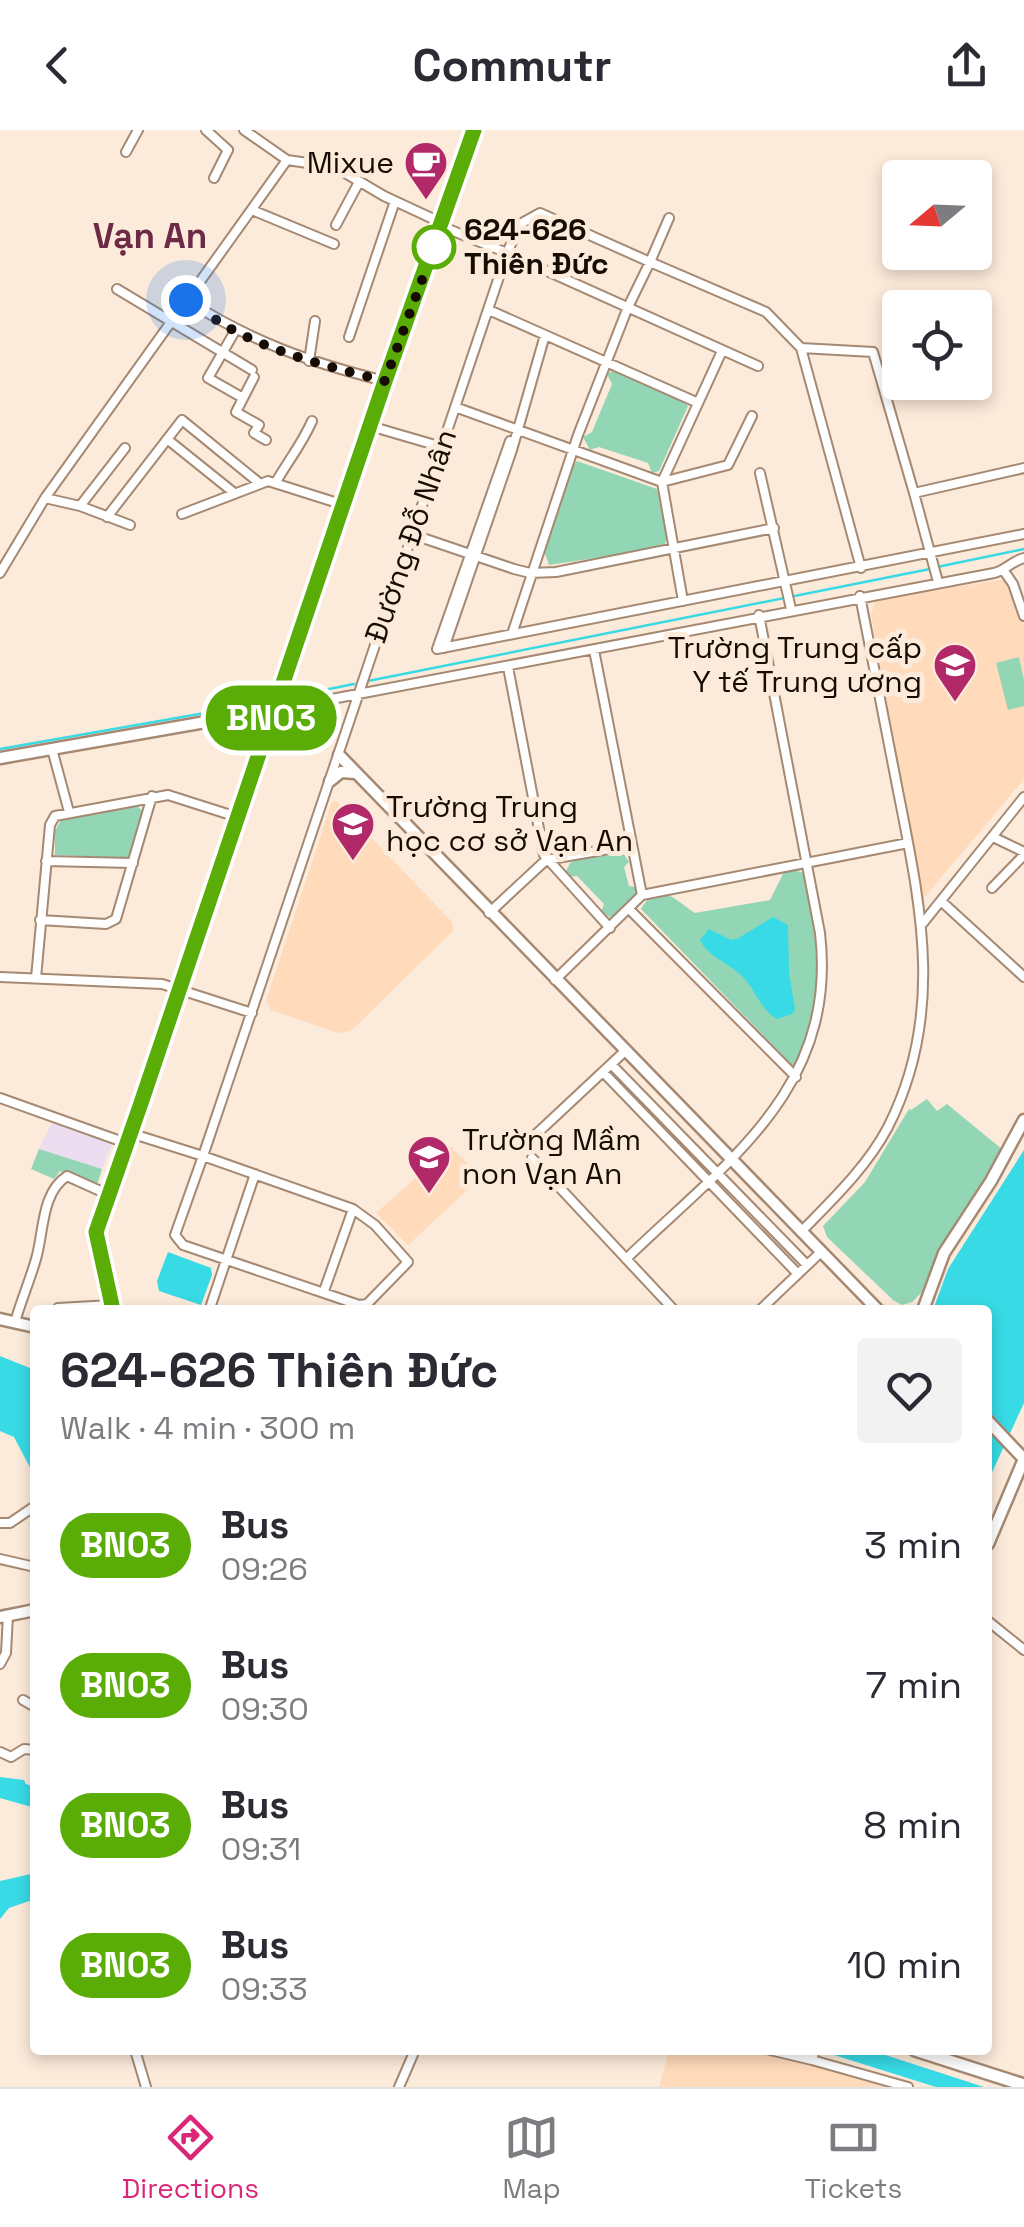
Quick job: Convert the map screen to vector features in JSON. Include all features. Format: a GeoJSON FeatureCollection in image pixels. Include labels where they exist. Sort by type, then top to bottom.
{"type":"FeatureCollection","features":[{"type":"Feature","properties":{"kind":"main road"},"geometry":{"type":"LineString","coordinates":[[111,1305],[96,1240],[106,1194],[180,991],[385,381],[474,130]]}},
{"type":"Feature","properties":{"kind":"main road"},"geometry":{"type":"LineString","coordinates":[[931,2055],[1024,2084]]}},
{"type":"Feature","properties":{"kind":"street"},"geometry":{"type":"LineString","coordinates":[[126,152],[138,130]]}},
{"type":"Feature","properties":{"kind":"street"},"geometry":{"type":"LineString","coordinates":[[206,130],[228,150],[214,178]]}},
{"type":"Feature","properties":{"kind":"street"},"geometry":{"type":"LineString","coordinates":[[244,130],[287,160],[334,166],[442,224],[758,366]]}},
{"type":"Feature","properties":{"kind":"street"},"geometry":{"type":"LineString","coordinates":[[0,573],[45,498],[287,160]]}},
{"type":"Feature","properties":{"kind":"street"},"geometry":{"type":"LineString","coordinates":[[336,225],[359,182]]}},
{"type":"Feature","properties":{"kind":"street"},"geometry":{"type":"LineString","coordinates":[[348,337],[395,200]]}},
{"type":"Feature","properties":{"kind":"street"},"geometry":{"type":"LineString","coordinates":[[252,210],[334,244]]}},
{"type":"Feature","properties":{"kind":"street","name":"Đường Đỗ Nhân"},"geometry":{"type":"LineString","coordinates":[[225,1259],[183,1245],[175,1238],[507,253],[522,222],[540,213],[650,262]]}},
{"type":"Feature","properties":{"kind":"street"},"geometry":{"type":"LineString","coordinates":[[512,634],[606,361],[669,218]]}},
{"type":"Feature","properties":{"kind":"street"},"geometry":{"type":"LineString","coordinates":[[650,262],[766,312],[802,348],[862,568]]}},
{"type":"Feature","properties":{"kind":"street"},"geometry":{"type":"LineString","coordinates":[[118,289],[253,374],[236,412],[259,425],[254,433],[266,440]]}},
{"type":"Feature","properties":{"kind":"street"},"geometry":{"type":"LineString","coordinates":[[186,300],[235,331],[309,361],[385,381]]}},
{"type":"Feature","properties":{"kind":"street"},"geometry":{"type":"LineString","coordinates":[[489,310],[696,402]]}},
{"type":"Feature","properties":{"kind":"street"},"geometry":{"type":"LineString","coordinates":[[309,361],[315,322]]}},
{"type":"Feature","properties":{"kind":"street"},"geometry":{"type":"LineString","coordinates":[[235,331],[209,380],[242,398]]}},
{"type":"Feature","properties":{"kind":"street"},"geometry":{"type":"LineString","coordinates":[[546,335],[441,648],[932,556],[1024,534]]}},
{"type":"Feature","properties":{"kind":"street"},"geometry":{"type":"LineString","coordinates":[[802,348],[873,352],[937,578]]}},
{"type":"Feature","properties":{"kind":"street"},"geometry":{"type":"LineString","coordinates":[[683,601],[662,482],[722,351]]}},
{"type":"Feature","properties":{"kind":"street"},"geometry":{"type":"LineString","coordinates":[[455,407],[662,482],[724,468],[752,416]]}},
{"type":"Feature","properties":{"kind":"street"},"geometry":{"type":"LineString","coordinates":[[107,517],[182,420],[258,482]]}},
{"type":"Feature","properties":{"kind":"street"},"geometry":{"type":"LineString","coordinates":[[276,482],[302,446],[312,421]]}},
{"type":"Feature","properties":{"kind":"street"},"geometry":{"type":"LineString","coordinates":[[370,426],[442,447]]}},
{"type":"Feature","properties":{"kind":"street"},"geometry":{"type":"LineString","coordinates":[[167,439],[234,492]]}},
{"type":"Feature","properties":{"kind":"street"},"geometry":{"type":"LineString","coordinates":[[80,506],[125,448]]}},
{"type":"Feature","properties":{"kind":"street"},"geometry":{"type":"LineString","coordinates":[[914,493],[1024,468]]}},
{"type":"Feature","properties":{"kind":"street"},"geometry":{"type":"LineString","coordinates":[[760,473],[790,606]]}},
{"type":"Feature","properties":{"kind":"street"},"geometry":{"type":"LineString","coordinates":[[182,514],[258,482],[276,482],[344,505]]}},
{"type":"Feature","properties":{"kind":"street"},"geometry":{"type":"LineString","coordinates":[[45,498],[130,525]]}},
{"type":"Feature","properties":{"kind":"street"},"geometry":{"type":"LineString","coordinates":[[414,536],[530,573],[556,572],[774,528]]}},
{"type":"Feature","properties":{"kind":"street"},"geometry":{"type":"LineString","coordinates":[[0,758],[508,667],[937,578],[1004,571],[1024,558]]}},
{"type":"Feature","properties":{"kind":"street"},"geometry":{"type":"LineString","coordinates":[[1004,571],[1024,616]]}},
{"type":"Feature","properties":{"kind":"street"},"geometry":{"type":"LineString","coordinates":[[801,1232],[880,1142],[904,1091],[924,1006],[923,923],[860,596]]}},
{"type":"Feature","properties":{"kind":"street"},"geometry":{"type":"LineString","coordinates":[[626,1259],[729,1160],[781,1103],[814,1032],[823,989],[820,933],[759,615]]}},
{"type":"Feature","properties":{"kind":"street"},"geometry":{"type":"LineString","coordinates":[[594,650],[642,895]]}},
{"type":"Feature","properties":{"kind":"street"},"geometry":{"type":"LineString","coordinates":[[508,667],[546,860],[610,928]]}},
{"type":"Feature","properties":{"kind":"street"},"geometry":{"type":"LineString","coordinates":[[52,749],[69,812]]}},
{"type":"Feature","properties":{"kind":"street"},"geometry":{"type":"LineString","coordinates":[[338,756],[873,1305]]}},
{"type":"Feature","properties":{"kind":"street"},"geometry":{"type":"LineString","coordinates":[[330,781],[340,772],[356,774]]}},
{"type":"Feature","properties":{"kind":"street"},"geometry":{"type":"LineString","coordinates":[[40,920],[112,922],[118,915],[152,796]]}},
{"type":"Feature","properties":{"kind":"street"},"geometry":{"type":"LineString","coordinates":[[36,978],[51,820],[69,812],[152,796],[179,797],[238,817]]}},
{"type":"Feature","properties":{"kind":"street"},"geometry":{"type":"LineString","coordinates":[[923,923],[1024,798]]}},
{"type":"Feature","properties":{"kind":"street"},"geometry":{"type":"LineString","coordinates":[[992,888],[1024,854],[993,837]]}},
{"type":"Feature","properties":{"kind":"street"},"geometry":{"type":"LineString","coordinates":[[555,980],[642,895],[908,843]]}},
{"type":"Feature","properties":{"kind":"street"},"geometry":{"type":"LineString","coordinates":[[489,912],[546,860],[632,845]]}},
{"type":"Feature","properties":{"kind":"street"},"geometry":{"type":"LineString","coordinates":[[46,861],[132,863]]}},
{"type":"Feature","properties":{"kind":"street"},"geometry":{"type":"LineString","coordinates":[[941,901],[1024,977]]}},
{"type":"Feature","properties":{"kind":"street"},"geometry":{"type":"LineString","coordinates":[[629,909],[796,1077]]}},
{"type":"Feature","properties":{"kind":"street"},"geometry":{"type":"LineString","coordinates":[[0,977],[162,984],[252,1013]]}},
{"type":"Feature","properties":{"kind":"street"},"geometry":{"type":"LineString","coordinates":[[531,1139],[624,1052]]}},
{"type":"Feature","properties":{"kind":"street"},"geometry":{"type":"LineString","coordinates":[[611,1064],[807,1265]]}},
{"type":"Feature","properties":{"kind":"street"},"geometry":{"type":"LineString","coordinates":[[603,1072],[798,1274]]}},
{"type":"Feature","properties":{"kind":"street"},"geometry":{"type":"LineString","coordinates":[[0,1098],[128,1138],[203,1156],[353,1209],[375,1226],[408,1262],[365,1305]]}},
{"type":"Feature","properties":{"kind":"street"},"geometry":{"type":"LineString","coordinates":[[925,1305],[944,1253],[1024,1120]]}},
{"type":"Feature","properties":{"kind":"street"},"geometry":{"type":"LineString","coordinates":[[532,1158],[669,1305]]}},
{"type":"Feature","properties":{"kind":"street"},"geometry":{"type":"LineString","coordinates":[[211,1305],[255,1174]]}},
{"type":"Feature","properties":{"kind":"street"},"geometry":{"type":"LineString","coordinates":[[14,1322],[37,1256],[42,1222],[60,1182],[67,1176],[106,1194]]}},
{"type":"Feature","properties":{"kind":"street"},"geometry":{"type":"LineString","coordinates":[[324,1291],[353,1209]]}},
{"type":"Feature","properties":{"kind":"street"},"geometry":{"type":"LineString","coordinates":[[765,1305],[821,1252]]}},
{"type":"Feature","properties":{"kind":"street"},"geometry":{"type":"LineString","coordinates":[[225,1259],[361,1305]]}},
{"type":"Feature","properties":{"kind":"street"},"geometry":{"type":"LineString","coordinates":[[0,1320],[30,1326]]}},
{"type":"Feature","properties":{"kind":"street"},"geometry":{"type":"LineString","coordinates":[[992,1425],[1024,1459],[992,1535]]}},
{"type":"Feature","properties":{"kind":"street"},"geometry":{"type":"LineString","coordinates":[[0,1523],[10,1523],[30,1509]]}},
{"type":"Feature","properties":{"kind":"street"},"geometry":{"type":"LineString","coordinates":[[0,1559],[30,1566]]}},
{"type":"Feature","properties":{"kind":"street"},"geometry":{"type":"LineString","coordinates":[[0,1664],[6,1653],[4,1616],[30,1611]]}},
{"type":"Feature","properties":{"kind":"street"},"geometry":{"type":"LineString","coordinates":[[992,1624],[1024,1650]]}},
{"type":"Feature","properties":{"kind":"street"},"geometry":{"type":"LineString","coordinates":[[23,1700],[30,1704]]}},
{"type":"Feature","properties":{"kind":"street"},"geometry":{"type":"LineString","coordinates":[[0,1752],[11,1757],[30,1750]]}},
{"type":"Feature","properties":{"kind":"street"},"geometry":{"type":"LineString","coordinates":[[136,2055],[146,2087]]}},
{"type":"Feature","properties":{"kind":"street"},"geometry":{"type":"LineString","coordinates":[[399,2087],[413,2055]]}},
{"type":"Feature","properties":{"kind":"street"},"geometry":{"type":"LineString","coordinates":[[816,2055],[908,2087]]}},
{"type":"Feature","properties":{"kind":"shaded area","name":"Trường Trung cấp Y tế Trung ương"},"geometry":{"type":"Polygon","coordinates":[[[1006,579],[1024,626],[1024,779],[923,899],[871,615],[876,600],[1006,579]]]}},
{"type":"Feature","properties":{"kind":"shaded area","name":"Trường Trung học cơ sở Vạn An"},"geometry":{"type":"Polygon","coordinates":[[[336,801],[452,922],[453,931],[352,1030],[338,1033],[271,1010],[266,1001],[332,802],[336,801]]]}},
{"type":"Feature","properties":{"kind":"shaded area"},"geometry":{"type":"Polygon","coordinates":[[[54,1118],[114,1140],[102,1169],[39,1149],[54,1118]]]}},
{"type":"Feature","properties":{"kind":"shaded area","name":"Trường Mầm non Vạn An"},"geometry":{"type":"Polygon","coordinates":[[[451,1147],[481,1177],[408,1245],[376,1213],[451,1147]]]}},
{"type":"Feature","properties":{"kind":"shaded area"},"geometry":{"type":"Polygon","coordinates":[[[668,2055],[781,2055],[890,2087],[659,2087],[668,2055]]]}},
{"type":"Feature","properties":{"kind":"green space"},"geometry":{"type":"Polygon","coordinates":[[[612,371],[688,406],[659,471],[652,473],[648,463],[599,447],[590,450],[583,437],[592,432],[612,384],[607,374],[612,371]]]}},
{"type":"Feature","properties":{"kind":"green space"},"geometry":{"type":"Polygon","coordinates":[[[577,461],[657,489],[665,544],[549,565],[544,551],[577,461]]]}},
{"type":"Feature","properties":{"kind":"green space"},"geometry":{"type":"Polygon","coordinates":[[[1019,657],[1024,706],[1008,710],[996,663],[1019,657]]]}},
{"type":"Feature","properties":{"kind":"green space"},"geometry":{"type":"Polygon","coordinates":[[[136,805],[145,813],[129,858],[55,855],[55,831],[61,820],[136,805]]]}},
{"type":"Feature","properties":{"kind":"green space"},"geometry":{"type":"Polygon","coordinates":[[[623,853],[629,862],[624,867],[629,886],[635,887],[636,894],[611,918],[601,912],[604,904],[577,876],[568,877],[566,871],[577,860],[623,853]]]}},
{"type":"Feature","properties":{"kind":"green space"},"geometry":{"type":"Polygon","coordinates":[[[791,869],[804,873],[817,969],[806,1038],[796,1064],[792,1065],[641,909],[661,893],[695,913],[770,900],[784,872],[791,869]]]}},
{"type":"Feature","properties":{"kind":"green space"},"geometry":{"type":"Polygon","coordinates":[[[927,1099],[937,1111],[947,1104],[1003,1150],[942,1250],[922,1292],[902,1305],[827,1237],[823,1226],[865,1182],[909,1109],[927,1099]]]}},
{"type":"Feature","properties":{"kind":"green space"},"geometry":{"type":"Polygon","coordinates":[[[39,1149],[102,1169],[97,1185],[60,1171],[54,1179],[31,1169],[39,1149]]]}},
{"type":"Feature","properties":{"kind":"water"},"geometry":{"type":"Polygon","coordinates":[[[773,917],[788,925],[795,1009],[777,1019],[742,976],[708,951],[700,940],[709,929],[737,939],[773,917]]]}},
{"type":"Feature","properties":{"kind":"water"},"geometry":{"type":"Polygon","coordinates":[[[1024,1150],[1024,1403],[992,1472],[992,1305],[935,1305],[948,1269],[1024,1150]]]}},
{"type":"Feature","properties":{"kind":"water"},"geometry":{"type":"Polygon","coordinates":[[[168,1252],[211,1268],[201,1305],[159,1291],[157,1281],[168,1252]]]}},
{"type":"Feature","properties":{"kind":"water"},"geometry":{"type":"Polygon","coordinates":[[[0,1356],[30,1368],[30,1467],[14,1437],[0,1431],[0,1356]]]}},
{"type":"Feature","properties":{"kind":"water"},"geometry":{"type":"Polygon","coordinates":[[[0,1777],[24,1780],[30,1785],[30,1807],[0,1798],[0,1777]]]}},
{"type":"Feature","properties":{"kind":"water"},"geometry":{"type":"Polygon","coordinates":[[[30,1874],[30,1901],[9,1908],[0,1919],[0,1881],[30,1874]]]}},
{"type":"Feature","properties":{"kind":"water"},"geometry":{"type":"Polygon","coordinates":[[[834,2055],[885,2055],[984,2087],[936,2087],[834,2055]]]}},
{"type":"Feature","properties":{"kind":"waterway"},"geometry":{"type":"LineString","coordinates":[[937,567],[1024,549]]}},
{"type":"Feature","properties":{"kind":"waterway"},"geometry":{"type":"LineString","coordinates":[[368,681],[930,569]]}},
{"type":"Feature","properties":{"kind":"waterway"},"geometry":{"type":"LineString","coordinates":[[289,697],[354,684]]}},
{"type":"Feature","properties":{"kind":"waterway"},"geometry":{"type":"LineString","coordinates":[[0,749],[262,703]]}},
{"type":"Feature","properties":{"kind":"bus line","name":"BN03"},"geometry":{"type":"LineString","coordinates":[[112,1305],[96,1240],[106,1194],[180,991],[385,381],[474,130]]}},
{"type":"Feature","properties":{"kind":"place","name":"Mixue"},"geometry":{"type":"Point","coordinates":[426,201]}},
{"type":"Feature","properties":{"kind":"place","name":"624-626 Thiên Đức"},"geometry":{"type":"Point","coordinates":[434,247]}},
{"type":"Feature","properties":{"kind":"place","name":"Trường Trung cấp Y tế Trung ương"},"geometry":{"type":"Point","coordinates":[955,703]}},
{"type":"Feature","properties":{"kind":"place","name":"Trường Trung học cơ sở Vạn An"},"geometry":{"type":"Point","coordinates":[353,862]}},
{"type":"Feature","properties":{"kind":"place","name":"Trường Mầm non Vạn An"},"geometry":{"type":"Point","coordinates":[429,1195]}},
{"type":"Feature","properties":{"kind":"district","name":"Vạn An"},"geometry":{"type":"Point","coordinates":[150,236]}},
{"type":"Feature","properties":{"kind":"route"},"geometry":{"type":"LineString","coordinates":[[186,300],[233,330],[272,346],[309,361],[385,381],[434,247]]}}]}
